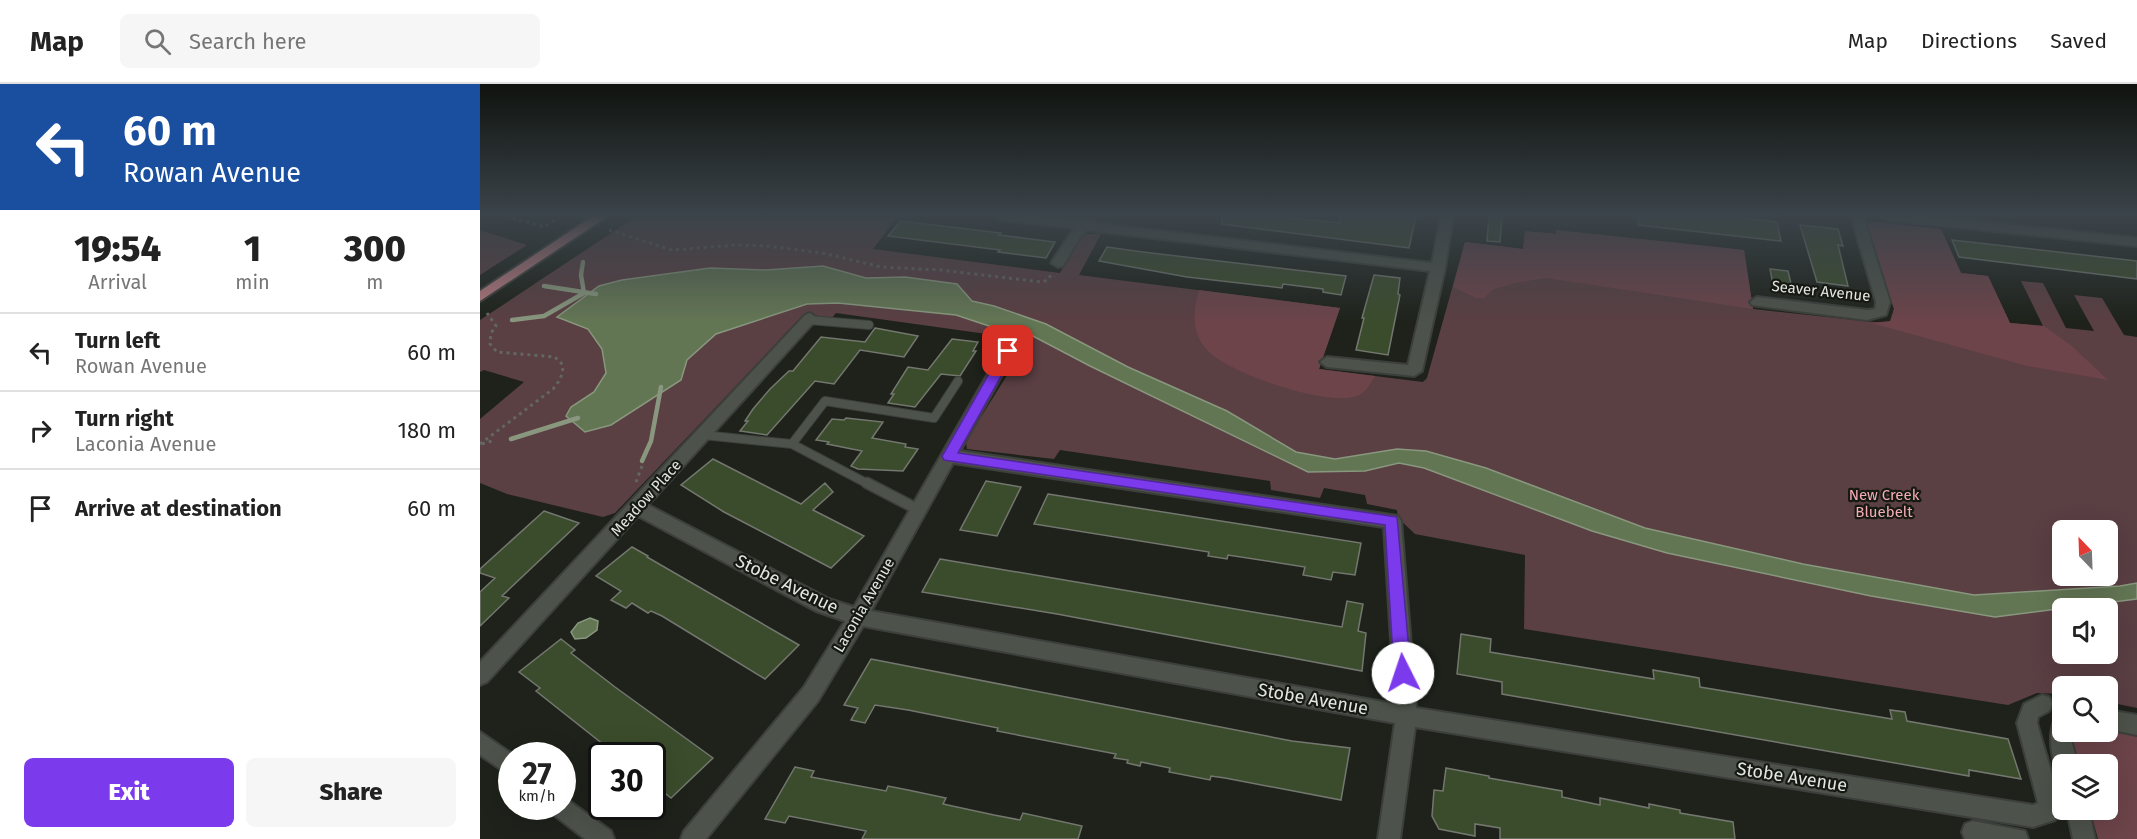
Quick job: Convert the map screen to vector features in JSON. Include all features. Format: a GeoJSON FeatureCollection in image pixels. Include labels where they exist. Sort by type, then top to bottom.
{"type":"FeatureCollection","features":[{"type":"Feature","properties":{"kind":"main road"},"geometry":{"type":"LineString","coordinates":[[480,297],[549,251]]}},
{"type":"Feature","properties":{"kind":"street"},"geometry":{"type":"LineString","coordinates":[[1058,263],[1065,251]]}},
{"type":"Feature","properties":{"kind":"street"},"geometry":{"type":"LineString","coordinates":[[1297,251],[1438,268]]}},
{"type":"Feature","properties":{"kind":"street"},"geometry":{"type":"LineString","coordinates":[[1327,362],[1414,372],[1441,251]]}},
{"type":"Feature","properties":{"kind":"street","name":"Seaver Avenue"},"geometry":{"type":"LineString","coordinates":[[1757,302],[1867,315],[1881,312],[1883,302],[1868,251]]}},
{"type":"Feature","properties":{"kind":"street","name":"Meadow Place"},"geometry":{"type":"LineString","coordinates":[[480,676],[809,319]]}},
{"type":"Feature","properties":{"kind":"street","name":"Laconia Avenue"},"geometry":{"type":"LineString","coordinates":[[692,839],[812,694],[1008,351]]}},
{"type":"Feature","properties":{"kind":"street"},"geometry":{"type":"LineString","coordinates":[[949,456],[1392,521],[1406,716],[1389,839]]}},
{"type":"Feature","properties":{"kind":"street","name":"Stobe Avenue"},"geometry":{"type":"LineString","coordinates":[[637,507],[824,605],[858,617],[1406,716],[2033,816],[2048,812],[2049,798],[2027,723],[2028,714],[2033,707],[2042,704]]}},
{"type":"Feature","properties":{"kind":"street"},"geometry":{"type":"LineString","coordinates":[[2118,722],[2137,725]]}},
{"type":"Feature","properties":{"kind":"street"},"geometry":{"type":"LineString","coordinates":[[480,742],[498,756]]}},
{"type":"Feature","properties":{"kind":"street"},"geometry":{"type":"LineString","coordinates":[[576,818],[603,839]]}},
{"type":"Feature","properties":{"kind":"street"},"geometry":{"type":"LineString","coordinates":[[2080,820],[2084,839]]}},
{"type":"Feature","properties":{"kind":"street"},"geometry":{"type":"LineString","coordinates":[[1973,832],[2017,839]]}},
{"type":"Feature","properties":{"kind":"lane"},"geometry":{"type":"LineString","coordinates":[[809,319],[869,325]]}},
{"type":"Feature","properties":{"kind":"lane"},"geometry":{"type":"LineString","coordinates":[[792,444],[825,401],[934,418],[958,381]]}},
{"type":"Feature","properties":{"kind":"lane"},"geometry":{"type":"LineString","coordinates":[[702,435],[792,444],[919,510]]}},
{"type":"Feature","properties":{"kind":"path"},"geometry":{"type":"LineString","coordinates":[[809,251],[881,267],[941,270],[1042,282],[1048,280],[1058,263]]}},
{"type":"Feature","properties":{"kind":"path"},"geometry":{"type":"LineString","coordinates":[[480,444],[553,389],[563,373],[563,365],[555,357],[497,352],[490,344],[491,333],[496,326],[487,313]]}},
{"type":"Feature","properties":{"kind":"path"},"geometry":{"type":"LineString","coordinates":[[480,444],[495,440]]}},
{"type":"Feature","properties":{"kind":"green space"},"geometry":{"type":"Polygon","coordinates":[[[480,251],[517,251],[480,275],[480,251]]]}},
{"type":"Feature","properties":{"kind":"green space","name":"New Creek Bluebelt"},"geometry":{"type":"Polygon","coordinates":[[[584,251],[890,251],[1060,273],[1072,251],[1092,251],[1079,275],[1340,308],[1319,369],[1423,382],[1427,378],[1462,251],[1744,251],[1753,309],[1883,323],[1891,321],[1894,309],[1876,251],[1951,251],[1961,273],[1988,276],[2010,323],[2043,326],[2021,281],[2043,283],[2066,328],[2094,331],[2074,295],[2102,298],[2124,335],[2137,337],[2137,708],[2118,704],[2118,676],[2052,676],[2052,694],[2037,693],[2008,705],[1524,629],[1525,555],[1415,534],[1398,518],[1397,510],[1367,504],[1365,495],[1324,488],[1320,498],[1271,490],[1270,481],[1060,450],[1054,459],[967,449],[966,443],[969,436],[1023,348],[993,339],[994,335],[836,313],[831,319],[808,315],[799,320],[615,513],[603,517],[507,494],[480,483],[480,419],[524,382],[484,370],[480,372],[480,320],[584,251]]]}},
{"type":"Feature","properties":{"kind":"shaded area"},"geometry":{"type":"Polygon","coordinates":[[[1463,251],[1744,251],[1753,309],[1546,278],[1494,289],[1484,298],[1476,298],[1453,287],[1463,251]]]}},
{"type":"Feature","properties":{"kind":"shaded area"},"geometry":{"type":"Polygon","coordinates":[[[1875,251],[1951,251],[1961,273],[1988,276],[2010,323],[2044,326],[2072,346],[2108,380],[2027,366],[1871,323],[1890,321],[1894,309],[1875,251]]]}},
{"type":"Feature","properties":{"kind":"shaded area"},"geometry":{"type":"Polygon","coordinates":[[[823,266],[866,278],[905,277],[957,284],[972,301],[1046,324],[1128,367],[1227,411],[1296,452],[1335,459],[1397,449],[1426,451],[1486,468],[1645,528],[1803,564],[1974,595],[2137,583],[2137,599],[2118,601],[2118,598],[2052,598],[2052,610],[1995,617],[1871,596],[1667,553],[1592,531],[1424,468],[1399,463],[1365,471],[1308,472],[1029,334],[989,326],[956,315],[838,303],[807,304],[716,334],[687,360],[681,380],[611,425],[585,432],[566,416],[571,407],[594,392],[606,373],[602,349],[588,329],[557,317],[599,286],[622,280],[710,268],[766,270],[823,266]]]}},
{"type":"Feature","properties":{"kind":"shaded area"},"geometry":{"type":"Polygon","coordinates":[[[1199,290],[1340,308],[1319,369],[1375,376],[1368,388],[1357,396],[1324,397],[1279,386],[1235,368],[1207,350],[1198,336],[1195,305],[1199,290]]]}},
{"type":"Feature","properties":{"kind":"shaded area"},"geometry":{"type":"Polygon","coordinates":[[[590,618],[598,621],[597,630],[586,638],[575,639],[571,632],[578,623],[590,618]]]}},
{"type":"Feature","properties":{"kind":"shaded area"},"geometry":{"type":"Polygon","coordinates":[[[2118,729],[2137,733],[2137,839],[2098,839],[2093,820],[2118,820],[2118,754],[2076,754],[2073,742],[2118,742],[2118,729]]]}},
{"type":"Feature","properties":{"kind":"building"},"geometry":{"type":"Polygon","coordinates":[[[999,251],[1050,251],[1046,258],[999,251]]]}},
{"type":"Feature","properties":{"kind":"building"},"geometry":{"type":"Polygon","coordinates":[[[1105,251],[1137,251],[1346,276],[1341,295],[1323,292],[1323,289],[1283,284],[1282,288],[1187,277],[1099,261],[1105,251]]]}},
{"type":"Feature","properties":{"kind":"building"},"geometry":{"type":"Polygon","coordinates":[[[1808,251],[1840,251],[1848,286],[1817,282],[1808,251]]]}},
{"type":"Feature","properties":{"kind":"building"},"geometry":{"type":"Polygon","coordinates":[[[1957,251],[2051,251],[2137,261],[2137,279],[1959,257],[1957,251]]]}},
{"type":"Feature","properties":{"kind":"building"},"geometry":{"type":"Polygon","coordinates":[[[1770,269],[1788,271],[1793,292],[1774,290],[1770,269]]]}},
{"type":"Feature","properties":{"kind":"building"},"geometry":{"type":"Polygon","coordinates":[[[1374,275],[1400,278],[1398,294],[1400,295],[1388,355],[1356,350],[1374,275]]]}},
{"type":"Feature","properties":{"kind":"building"},"geometry":{"type":"Polygon","coordinates":[[[875,328],[918,336],[904,357],[860,350],[834,384],[815,381],[767,435],[740,431],[748,421],[745,421],[753,409],[770,389],[789,371],[793,371],[821,337],[865,342],[875,328]]]}},
{"type":"Feature","properties":{"kind":"building"},"geometry":{"type":"Polygon","coordinates":[[[952,339],[978,342],[973,351],[976,351],[960,376],[941,374],[915,407],[888,403],[908,367],[928,370],[952,339]]]}},
{"type":"Feature","properties":{"kind":"building"},"geometry":{"type":"Polygon","coordinates":[[[846,418],[883,422],[872,438],[906,444],[905,447],[918,449],[903,471],[858,469],[851,466],[862,451],[816,440],[832,419],[844,420],[846,418]]]}},
{"type":"Feature","properties":{"kind":"building"},"geometry":{"type":"Polygon","coordinates":[[[713,459],[801,504],[825,483],[833,492],[813,510],[864,536],[831,568],[724,512],[681,485],[713,459]]]}},
{"type":"Feature","properties":{"kind":"building"},"geometry":{"type":"Polygon","coordinates":[[[986,481],[1021,487],[997,536],[960,530],[986,481]]]}},
{"type":"Feature","properties":{"kind":"building"},"geometry":{"type":"Polygon","coordinates":[[[1048,494],[1361,543],[1355,575],[1333,572],[1331,580],[1303,575],[1305,567],[1228,555],[1227,559],[1208,556],[1209,552],[1034,524],[1048,494]]]}},
{"type":"Feature","properties":{"kind":"building"},"geometry":{"type":"Polygon","coordinates":[[[544,511],[579,523],[502,596],[509,598],[480,626],[480,592],[495,578],[480,573],[480,569],[544,511]]]}},
{"type":"Feature","properties":{"kind":"building"},"geometry":{"type":"Polygon","coordinates":[[[632,547],[799,645],[765,679],[662,616],[651,611],[648,613],[632,603],[626,608],[611,600],[621,591],[596,576],[632,547]]]}},
{"type":"Feature","properties":{"kind":"building"},"geometry":{"type":"Polygon","coordinates":[[[940,559],[1342,627],[1347,601],[1363,604],[1358,631],[1366,633],[1362,671],[1057,614],[922,592],[940,559]]]}},
{"type":"Feature","properties":{"kind":"building"},"geometry":{"type":"Polygon","coordinates":[[[1461,634],[1491,639],[1490,652],[1654,679],[1653,670],[1699,678],[1700,687],[1892,719],[1890,710],[1905,712],[1907,721],[2008,739],[2021,779],[1969,770],[1969,776],[1502,694],[1502,682],[1457,674],[1461,634]]]}},
{"type":"Feature","properties":{"kind":"building"},"geometry":{"type":"Polygon","coordinates":[[[561,639],[575,650],[571,653],[713,758],[671,798],[666,794],[666,742],[600,742],[536,691],[540,688],[519,672],[561,639]]]}},
{"type":"Feature","properties":{"kind":"building"},"geometry":{"type":"Polygon","coordinates":[[[871,659],[1292,741],[1350,748],[1341,800],[1225,778],[1211,776],[1210,780],[1169,772],[1170,768],[1141,762],[1140,766],[1127,763],[1128,760],[1114,758],[1116,754],[997,731],[998,728],[908,710],[875,705],[865,723],[851,720],[858,708],[844,705],[871,659]]]}},
{"type":"Feature","properties":{"kind":"building"},"geometry":{"type":"Polygon","coordinates":[[[795,767],[814,771],[811,777],[886,791],[888,786],[908,790],[946,798],[943,804],[994,815],[1020,820],[1023,813],[1082,826],[1078,839],[862,839],[866,831],[789,816],[785,823],[765,819],[795,767]]]}},
{"type":"Feature","properties":{"kind":"building"},"geometry":{"type":"Polygon","coordinates":[[[1446,768],[1562,791],[1562,797],[1600,805],[1600,798],[1649,808],[1649,804],[1680,810],[1680,813],[1733,822],[1735,839],[1500,839],[1500,828],[1475,824],[1475,836],[1439,829],[1432,816],[1434,790],[1443,791],[1446,768]]]}},
{"type":"Feature","properties":{"kind":"waterway"},"geometry":{"type":"LineString","coordinates":[[583,262],[581,275],[584,292]]}},
{"type":"Feature","properties":{"kind":"waterway"},"geometry":{"type":"LineString","coordinates":[[544,286],[584,292]]}},
{"type":"Feature","properties":{"kind":"waterway"},"geometry":{"type":"LineString","coordinates":[[512,320],[544,316],[584,292]]}},
{"type":"Feature","properties":{"kind":"waterway"},"geometry":{"type":"LineString","coordinates":[[584,292],[596,294]]}},
{"type":"Feature","properties":{"kind":"waterway"},"geometry":{"type":"LineString","coordinates":[[642,461],[651,441],[661,387]]}},
{"type":"Feature","properties":{"kind":"waterway"},"geometry":{"type":"LineString","coordinates":[[511,439],[578,418]]}},
{"type":"Feature","properties":{"kind":"route"},"geometry":{"type":"LineString","coordinates":[[1008,351],[949,456],[1392,521],[1403,673]]}}]}
